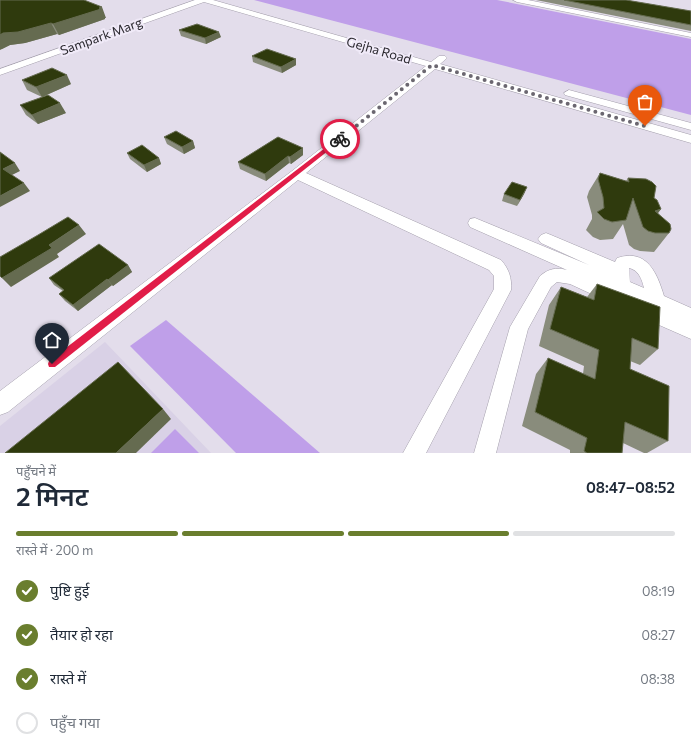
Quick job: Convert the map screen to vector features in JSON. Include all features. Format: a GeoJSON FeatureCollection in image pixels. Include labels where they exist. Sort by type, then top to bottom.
{"type":"FeatureCollection","features":[{"type":"Feature","properties":{"kind":"street","name":"Sampark Marg"},"geometry":{"type":"LineString","coordinates":[[0,65],[191,0]]}},
{"type":"Feature","properties":{"kind":"street","name":"Sampark Marg"},"geometry":{"type":"LineString","coordinates":[[0,72],[204,0]]}},
{"type":"Feature","properties":{"kind":"street","name":"Gejha Road"},"geometry":{"type":"LineString","coordinates":[[204,0],[437,62],[502,75]]}},
{"type":"Feature","properties":{"kind":"street","name":"Gejha Road"},"geometry":{"type":"LineString","coordinates":[[232,0],[691,139]]}},
{"type":"Feature","properties":{"kind":"street"},"geometry":{"type":"LineString","coordinates":[[517,0],[691,34]]}},
{"type":"Feature","properties":{"kind":"street"},"geometry":{"type":"LineString","coordinates":[[0,404],[297,174],[437,62]]}},
{"type":"Feature","properties":{"kind":"street"},"geometry":{"type":"LineString","coordinates":[[563,92],[691,127]]}},
{"type":"Feature","properties":{"kind":"street"},"geometry":{"type":"LineString","coordinates":[[297,174],[495,265],[501,272],[504,281],[502,290],[414,453]]}},
{"type":"Feature","properties":{"kind":"street"},"geometry":{"type":"LineString","coordinates":[[475,222],[622,279]]}},
{"type":"Feature","properties":{"kind":"street"},"geometry":{"type":"LineString","coordinates":[[546,239],[622,279],[657,302],[691,316]]}},
{"type":"Feature","properties":{"kind":"street"},"geometry":{"type":"LineString","coordinates":[[622,279],[623,262],[627,261],[642,265],[647,269],[657,302]]}},
{"type":"Feature","properties":{"kind":"street"},"geometry":{"type":"LineString","coordinates":[[485,453],[520,327],[545,282],[550,277],[556,275],[569,277],[691,331]]}},
{"type":"Feature","properties":{"kind":"shaded area"},"geometry":{"type":"Polygon","coordinates":[[[254,0],[497,0],[691,39],[691,115],[254,0]]]}},
{"type":"Feature","properties":{"kind":"shaded area"},"geometry":{"type":"Polygon","coordinates":[[[166,320],[320,453],[236,453],[130,346],[166,320]]]}},
{"type":"Feature","properties":{"kind":"shaded area"},"geometry":{"type":"Polygon","coordinates":[[[105,342],[211,453],[0,453],[0,426],[105,342]]]}},
{"type":"Feature","properties":{"kind":"shaded area"},"geometry":{"type":"Polygon","coordinates":[[[175,429],[199,453],[151,453],[175,429]]]}},
{"type":"Feature","properties":{"kind":"building"},"geometry":{"type":"Polygon","coordinates":[[[0,0],[84,0],[102,7],[99,8],[101,9],[53,24],[51,23],[18,32],[3,33],[0,35],[0,0]]]}},
{"type":"Feature","properties":{"kind":"building"},"geometry":{"type":"Polygon","coordinates":[[[564,0],[626,0],[691,11],[691,25],[564,0]]]}},
{"type":"Feature","properties":{"kind":"building"},"geometry":{"type":"Polygon","coordinates":[[[197,24],[219,32],[205,38],[179,30],[197,24]]]}},
{"type":"Feature","properties":{"kind":"building"},"geometry":{"type":"Polygon","coordinates":[[[267,49],[296,59],[281,67],[252,56],[267,49]]]}},
{"type":"Feature","properties":{"kind":"building"},"geometry":{"type":"Polygon","coordinates":[[[52,68],[67,75],[36,87],[22,80],[52,68]]]}},
{"type":"Feature","properties":{"kind":"building"},"geometry":{"type":"Polygon","coordinates":[[[48,95],[60,103],[32,115],[20,105],[48,95]]]}},
{"type":"Feature","properties":{"kind":"building"},"geometry":{"type":"Polygon","coordinates":[[[176,131],[193,141],[182,147],[164,137],[176,131]]]}},
{"type":"Feature","properties":{"kind":"building"},"geometry":{"type":"Polygon","coordinates":[[[278,137],[303,148],[290,157],[288,156],[265,174],[238,162],[278,137]]]}},
{"type":"Feature","properties":{"kind":"building"},"geometry":{"type":"Polygon","coordinates":[[[142,145],[159,158],[144,165],[127,153],[142,145]]]}},
{"type":"Feature","properties":{"kind":"building"},"geometry":{"type":"Polygon","coordinates":[[[0,152],[15,163],[3,169],[24,183],[0,196],[0,152]]]}},
{"type":"Feature","properties":{"kind":"building"},"geometry":{"type":"Polygon","coordinates":[[[600,173],[629,182],[628,178],[646,179],[652,182],[656,186],[654,198],[657,200],[661,209],[655,211],[670,224],[671,229],[669,233],[655,233],[648,231],[643,227],[633,198],[626,220],[612,222],[604,219],[597,212],[604,208],[603,197],[598,179],[600,173]]]}},
{"type":"Feature","properties":{"kind":"building"},"geometry":{"type":"Polygon","coordinates":[[[512,182],[527,187],[520,200],[504,194],[512,182]]]}},
{"type":"Feature","properties":{"kind":"building"},"geometry":{"type":"Polygon","coordinates":[[[68,217],[79,225],[49,245],[52,248],[2,278],[0,276],[0,257],[68,217]]]}},
{"type":"Feature","properties":{"kind":"building"},"geometry":{"type":"Polygon","coordinates":[[[99,244],[128,265],[73,305],[59,294],[64,290],[49,278],[99,244]]]}},
{"type":"Feature","properties":{"kind":"building"},"geometry":{"type":"Polygon","coordinates":[[[597,284],[660,307],[658,349],[632,338],[630,369],[669,386],[668,441],[625,422],[622,453],[587,453],[584,451],[587,438],[535,412],[548,358],[595,379],[599,350],[550,329],[561,287],[594,300],[597,284]]]}},
{"type":"Feature","properties":{"kind":"building"},"geometry":{"type":"Polygon","coordinates":[[[118,362],[163,409],[116,453],[5,453],[118,362]]]}},
{"type":"Feature","properties":{"kind":"way so far"},"geometry":{"type":"LineString","coordinates":[[340,139],[432,65],[645,126]]}},
{"type":"Feature","properties":{"kind":"route"},"geometry":{"type":"LineString","coordinates":[[52,364],[340,139]]}}]}
